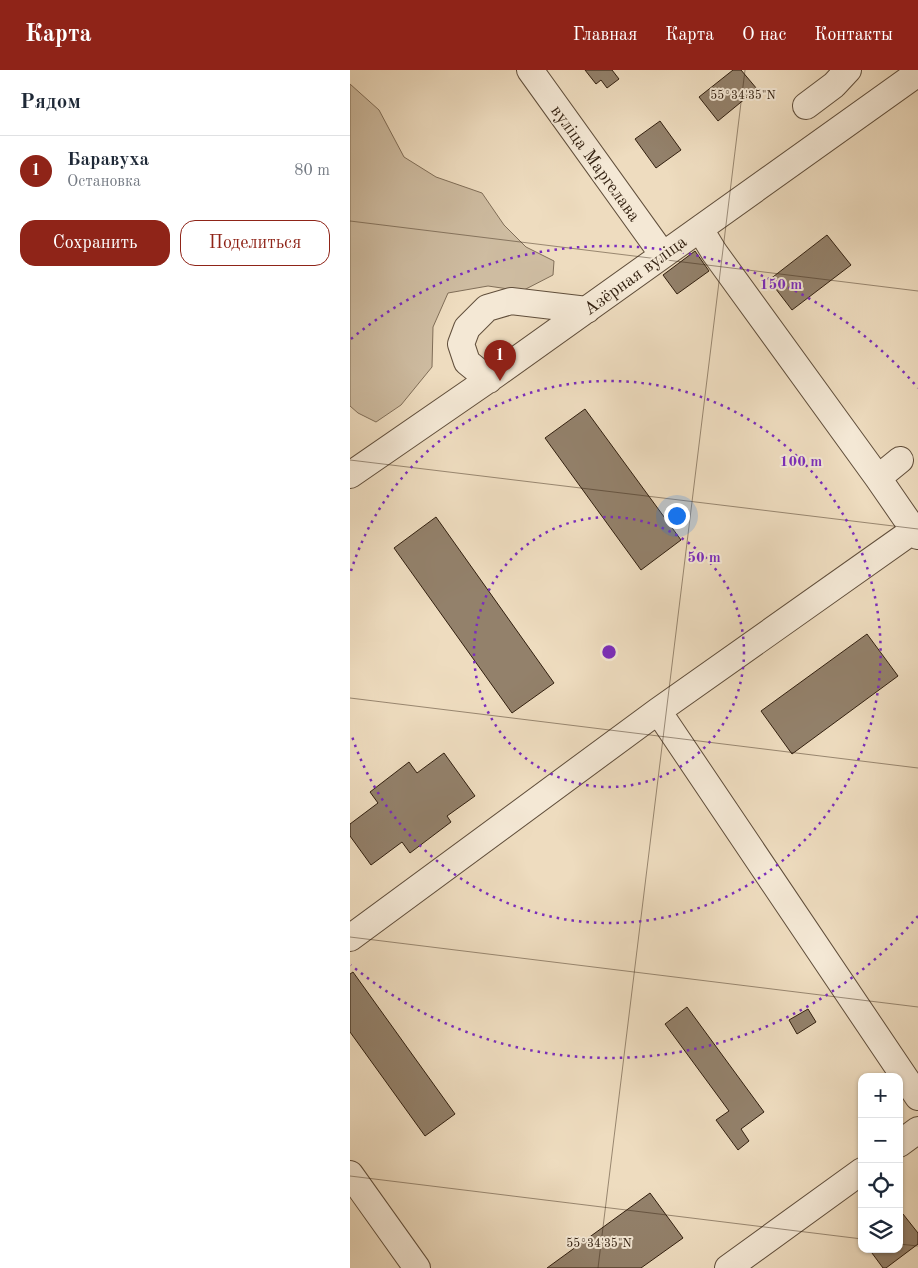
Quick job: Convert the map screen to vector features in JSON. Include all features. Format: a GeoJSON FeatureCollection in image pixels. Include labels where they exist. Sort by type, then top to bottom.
{"type":"FeatureCollection","features":[{"type":"Feature","properties":{"kind":"street","name":"вуліца Маргелава"},"geometry":{"type":"LineString","coordinates":[[530,70],[663,255]]}},
{"type":"Feature","properties":{"kind":"street"},"geometry":{"type":"LineString","coordinates":[[806,106],[834,84],[848,70]]}},
{"type":"Feature","properties":{"kind":"street","name":"Азёрная вуліца"},"geometry":{"type":"LineString","coordinates":[[350,475],[489,380],[918,73]]}},
{"type":"Feature","properties":{"kind":"street"},"geometry":{"type":"LineString","coordinates":[[350,938],[658,711],[916,533],[714,252],[700,229]]}},
{"type":"Feature","properties":{"kind":"street"},"geometry":{"type":"LineString","coordinates":[[489,380],[467,362],[461,344],[467,328],[487,308],[510,301],[586,310]]}},
{"type":"Feature","properties":{"kind":"street"},"geometry":{"type":"LineString","coordinates":[[878,478],[900,460]]}},
{"type":"Feature","properties":{"kind":"street"},"geometry":{"type":"LineString","coordinates":[[658,711],[918,1096]]}},
{"type":"Feature","properties":{"kind":"street"},"geometry":{"type":"LineString","coordinates":[[903,1141],[918,1130]]}},
{"type":"Feature","properties":{"kind":"street"},"geometry":{"type":"LineString","coordinates":[[350,1174],[417,1268]]}},
{"type":"Feature","properties":{"kind":"street"},"geometry":{"type":"LineString","coordinates":[[728,1268],[858,1174]]}},
{"type":"Feature","properties":{"kind":"shaded area"},"geometry":{"type":"Polygon","coordinates":[[[350,84],[379,110],[404,157],[436,177],[482,193],[504,225],[526,247],[554,261],[553,275],[522,291],[488,286],[448,293],[433,327],[432,367],[401,405],[376,422],[358,413],[350,406],[350,84]]]}},
{"type":"Feature","properties":{"kind":"building"},"geometry":{"type":"Polygon","coordinates":[[[585,70],[612,70],[619,79],[607,88],[601,80],[596,84],[585,70]]]}},
{"type":"Feature","properties":{"kind":"building"},"geometry":{"type":"Polygon","coordinates":[[[733,70],[741,70],[757,89],[718,121],[699,97],[733,70]]]}},
{"type":"Feature","properties":{"kind":"building"},"geometry":{"type":"Polygon","coordinates":[[[660,121],[681,150],[656,168],[635,139],[660,121]]]}},
{"type":"Feature","properties":{"kind":"building"},"geometry":{"type":"Polygon","coordinates":[[[827,235],[851,265],[792,310],[769,280],[827,235]]]}},
{"type":"Feature","properties":{"kind":"building"},"geometry":{"type":"Polygon","coordinates":[[[695,251],[709,271],[677,294],[663,275],[695,251]]]}},
{"type":"Feature","properties":{"kind":"building"},"geometry":{"type":"Polygon","coordinates":[[[585,409],[681,540],[641,570],[545,438],[585,409]]]}},
{"type":"Feature","properties":{"kind":"building"},"geometry":{"type":"Polygon","coordinates":[[[436,517],[554,683],[512,713],[394,548],[436,517]]]}},
{"type":"Feature","properties":{"kind":"building"},"geometry":{"type":"Polygon","coordinates":[[[867,634],[898,676],[792,754],[761,711],[867,634]]]}},
{"type":"Feature","properties":{"kind":"building"},"geometry":{"type":"Polygon","coordinates":[[[444,753],[475,796],[447,816],[451,822],[410,853],[402,842],[371,865],[350,836],[350,824],[378,803],[370,792],[409,762],[417,773],[444,753]]]}},
{"type":"Feature","properties":{"kind":"building"},"geometry":{"type":"Polygon","coordinates":[[[353,972],[455,1114],[425,1136],[350,1032],[350,974],[353,972]]]}},
{"type":"Feature","properties":{"kind":"building"},"geometry":{"type":"Polygon","coordinates":[[[687,1007],[764,1112],[741,1129],[749,1141],[738,1150],[716,1120],[729,1111],[665,1024],[687,1007]]]}},
{"type":"Feature","properties":{"kind":"building"},"geometry":{"type":"Polygon","coordinates":[[[808,1009],[816,1022],[797,1034],[789,1020],[808,1009]]]}},
{"type":"Feature","properties":{"kind":"building"},"geometry":{"type":"Polygon","coordinates":[[[650,1193],[683,1238],[641,1268],[547,1268],[650,1193]]]}},
{"type":"Feature","properties":{"kind":"building"},"geometry":{"type":"Polygon","coordinates":[[[903,1214],[918,1233],[918,1244],[886,1268],[883,1268],[872,1253],[903,1253],[903,1214]]]}},
{"type":"Feature","properties":{"kind":"place","name":"Баравуха"},"geometry":{"type":"Point","coordinates":[500,381]}}]}
